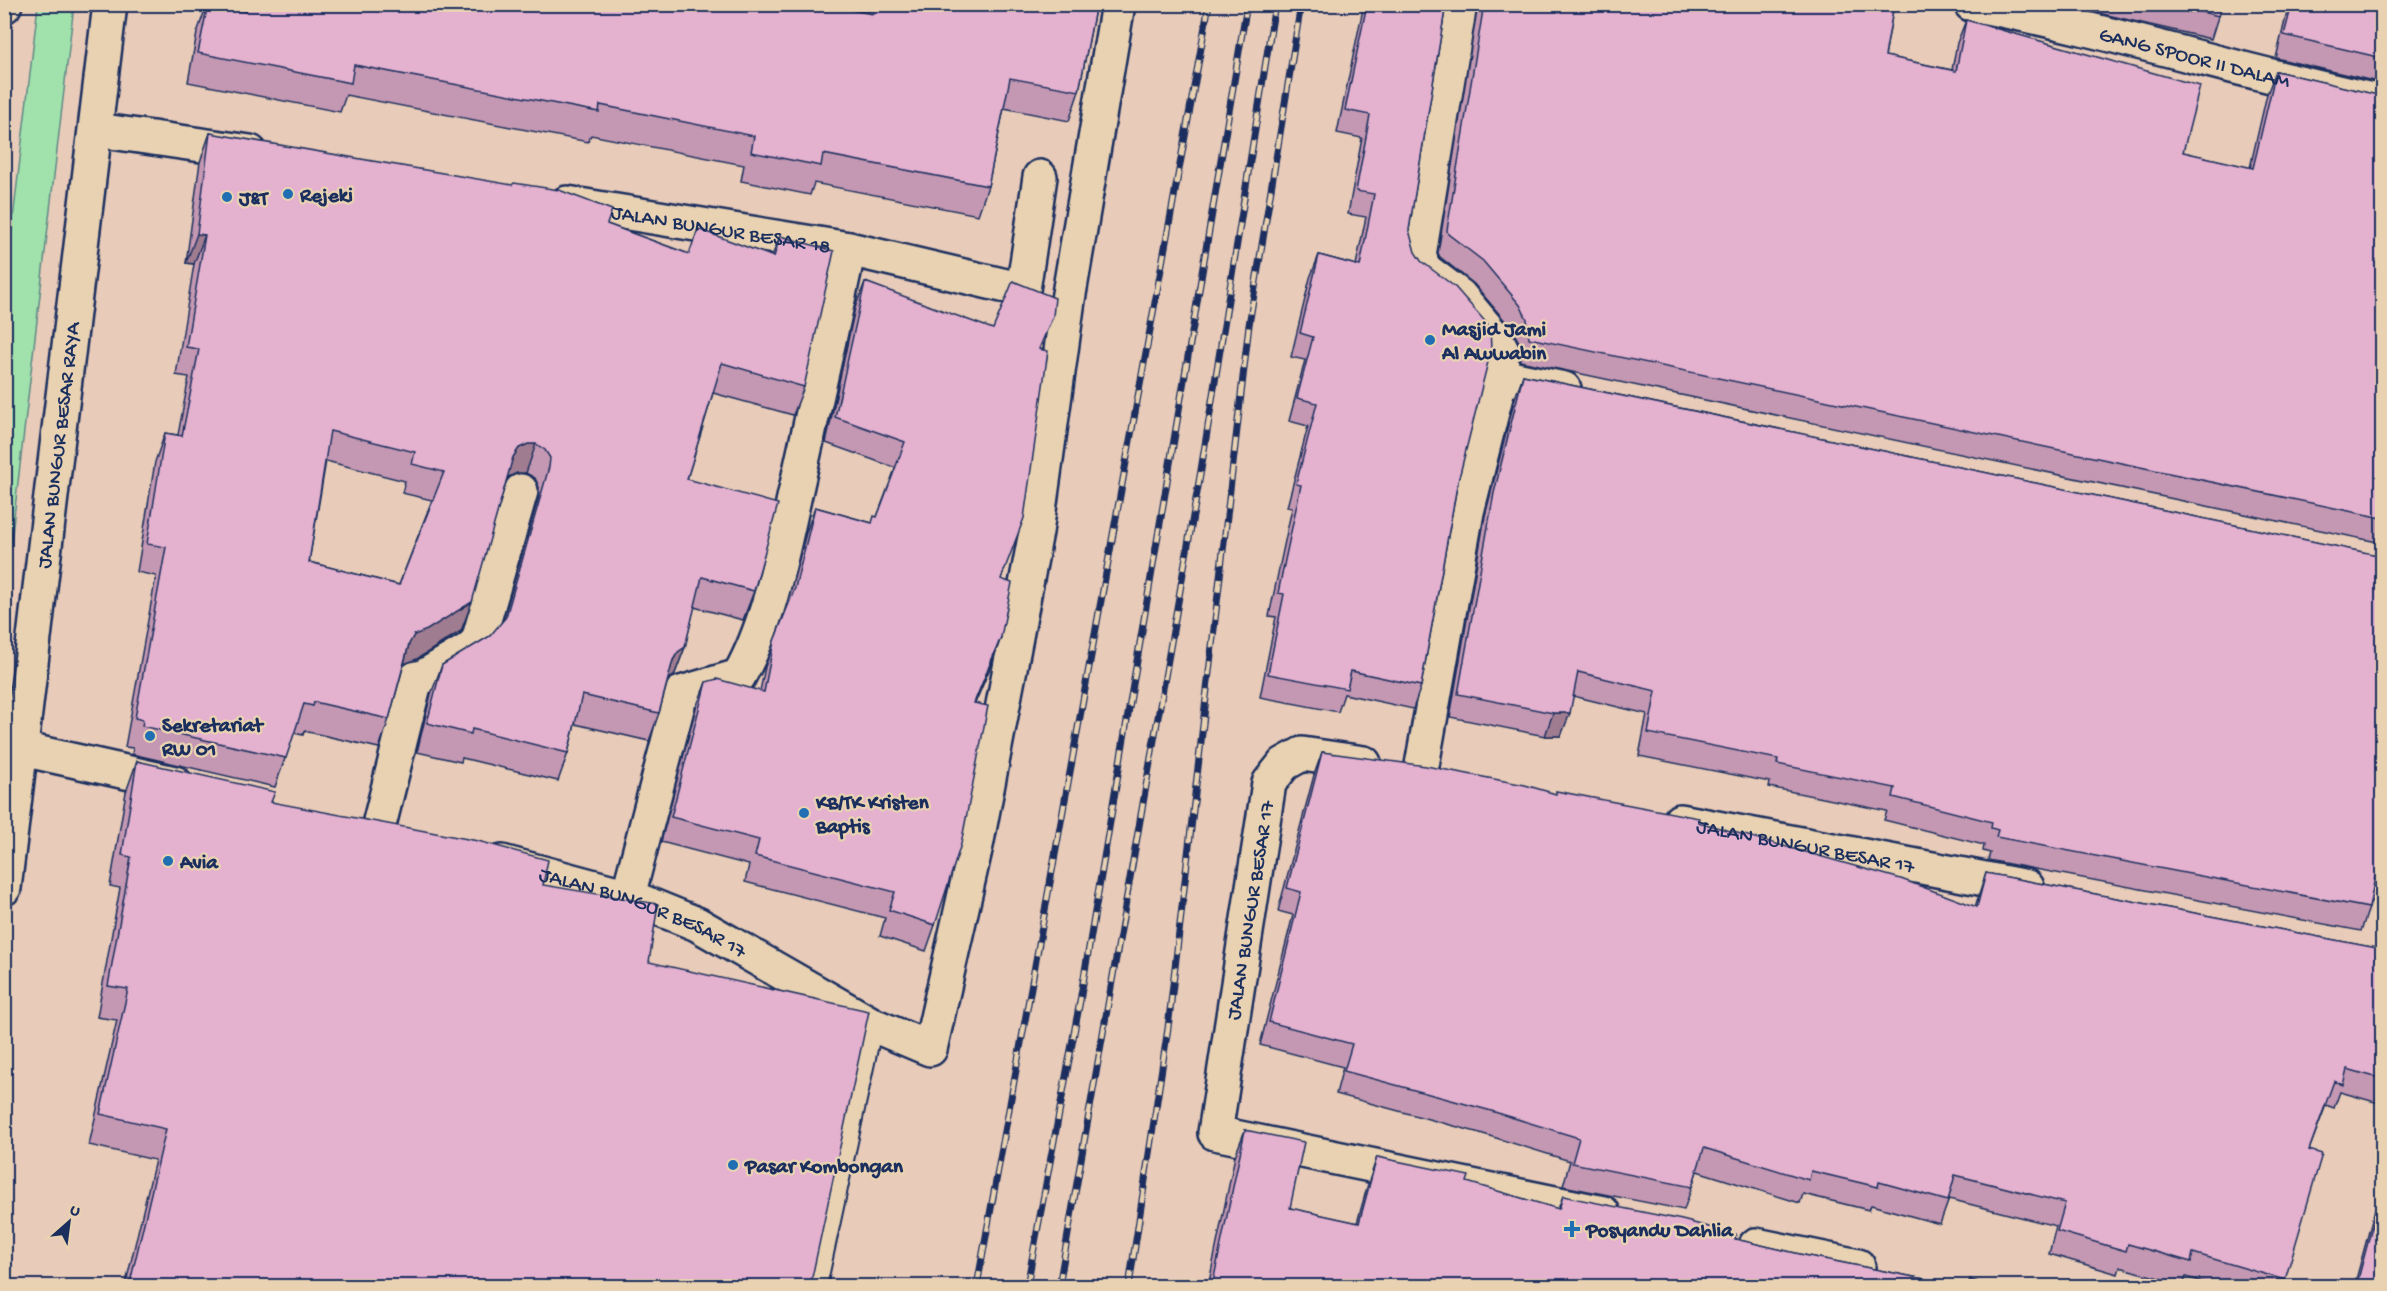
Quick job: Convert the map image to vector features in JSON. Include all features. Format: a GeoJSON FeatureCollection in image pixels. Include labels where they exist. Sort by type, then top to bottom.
{"type":"FeatureCollection","features":[{"type":"Feature","properties":{"kind":"street","name":"JALAN BUNGUR BESAR RAYA"},"geometry":{"type":"LineString","coordinates":[[4,888],[97,130],[110,4]]}},
{"type":"Feature","properties":{"kind":"street","name":"JALAN BUNGUR BESAR 17"},"geometry":{"type":"LineString","coordinates":[[469,853],[628,896],[697,924],[873,1025],[930,1049],[976,841],[1036,532],[1068,300],[1118,4]]}},
{"type":"Feature","properties":{"kind":"street"},"geometry":{"type":"LineString","coordinates":[[1421,771],[1467,512],[1501,376],[1502,350],[1497,340],[1460,296],[1425,269],[1419,255],[1460,4]]}},
{"type":"Feature","properties":{"kind":"street","name":"GANG SPOOR II DALAM"},"geometry":{"type":"LineString","coordinates":[[1971,4],[2138,40],[2300,85],[2382,102]]}},
{"type":"Feature","properties":{"kind":"street"},"geometry":{"type":"LineString","coordinates":[[97,130],[282,157]]}},
{"type":"Feature","properties":{"kind":"street","name":"JALAN BUNGUR BESAR 18"},"geometry":{"type":"LineString","coordinates":[[542,199],[849,249],[1023,290],[1040,177]]}},
{"type":"Feature","properties":{"kind":"street"},"geometry":{"type":"LineString","coordinates":[[628,896],[675,708],[681,693],[739,676],[749,658],[773,586],[789,523],[849,249]]}},
{"type":"Feature","properties":{"kind":"street"},"geometry":{"type":"LineString","coordinates":[[1501,376],[1591,395]]}},
{"type":"Feature","properties":{"kind":"street"},"geometry":{"type":"LineString","coordinates":[[378,829],[416,678],[423,677],[470,649],[478,641],[521,491]]}},
{"type":"Feature","properties":{"kind":"street"},"geometry":{"type":"LineString","coordinates":[[22,749],[206,790]]}},
{"type":"Feature","properties":{"kind":"street","name":"JALAN BUNGUR BESAR 17"},"geometry":{"type":"LineString","coordinates":[[1456,778],[1302,754],[1284,764],[1269,783],[1215,1134],[1632,1220]]}},
{"type":"Feature","properties":{"kind":"street","name":"JALAN BUNGUR BESAR 17"},"geometry":{"type":"LineString","coordinates":[[1655,816],[2054,892]]}},
{"type":"Feature","properties":{"kind":"street"},"geometry":{"type":"LineString","coordinates":[[344,821],[412,838]]}},
{"type":"Feature","properties":{"kind":"street"},"geometry":{"type":"LineString","coordinates":[[1725,1239],[1887,1272]]}},
{"type":"Feature","properties":{"kind":"lane"},"geometry":{"type":"LineString","coordinates":[[817,1287],[873,1025]]}},
{"type":"Feature","properties":{"kind":"green space"},"geometry":{"type":"Polygon","coordinates":[[[38,5],[74,5],[5,593],[4,296],[38,5]]]}},
{"type":"Feature","properties":{"kind":"building"},"geometry":{"type":"Polygon","coordinates":[[[208,4],[246,12],[248,4],[782,4],[797,7],[797,4],[821,4],[873,14],[875,4],[1096,4],[1079,91],[1010,78],[988,186],[823,154],[821,166],[751,152],[754,136],[600,105],[599,112],[354,65],[351,83],[198,53],[208,4]]]}},
{"type":"Feature","properties":{"kind":"building"},"geometry":{"type":"Polygon","coordinates":[[[1367,4],[1446,4],[1409,230],[1415,252],[1421,261],[1455,287],[1490,327],[1491,350],[1457,486],[1421,686],[1351,671],[1347,689],[1268,674],[1284,594],[1278,593],[1301,485],[1296,484],[1317,403],[1297,398],[1313,337],[1300,333],[1319,255],[1360,266],[1374,194],[1356,191],[1370,115],[1345,110],[1367,4]]]}},
{"type":"Feature","properties":{"kind":"building"},"geometry":{"type":"Polygon","coordinates":[[[1484,4],[1894,4],[1885,56],[1956,71],[1966,20],[2200,86],[2183,152],[2253,168],[2276,71],[2382,96],[2382,518],[1529,338],[1527,319],[1520,305],[1483,261],[1448,234],[1447,230],[1484,4]]]}},
{"type":"Feature","properties":{"kind":"building"},"geometry":{"type":"Polygon","coordinates":[[[2168,4],[2222,4],[2219,16],[2168,4]]]}},
{"type":"Feature","properties":{"kind":"building"},"geometry":{"type":"Polygon","coordinates":[[[2292,4],[2382,4],[2382,58],[2284,35],[2292,4]]]}},
{"type":"Feature","properties":{"kind":"building"},"geometry":{"type":"Polygon","coordinates":[[[210,133],[512,185],[514,183],[559,190],[612,210],[607,224],[689,254],[698,229],[774,257],[780,236],[834,251],[804,387],[722,363],[687,479],[778,504],[754,591],[702,577],[685,647],[673,660],[659,713],[582,695],[568,753],[472,729],[471,734],[427,723],[442,665],[490,636],[506,617],[549,467],[550,458],[545,450],[536,444],[528,444],[519,448],[513,457],[472,602],[427,630],[414,635],[409,644],[389,719],[314,702],[313,706],[304,704],[286,758],[142,726],[143,720],[135,718],[166,547],[147,544],[165,433],[182,436],[199,349],[186,347],[205,235],[197,234],[210,133]],[[330,431],[309,562],[399,585],[444,472],[412,464],[415,452],[330,431]]]}},
{"type":"Feature","properties":{"kind":"building"},"geometry":{"type":"Polygon","coordinates":[[[1013,281],[1055,298],[1053,316],[1039,349],[1048,351],[1024,518],[1001,579],[1012,583],[1001,637],[974,703],[988,706],[961,844],[935,925],[889,910],[895,892],[755,856],[759,840],[671,817],[706,682],[717,679],[764,692],[774,641],[795,588],[815,507],[872,523],[874,516],[877,517],[905,442],[835,417],[865,282],[993,329],[1013,281]]]}},
{"type":"Feature","properties":{"kind":"building"},"geometry":{"type":"Polygon","coordinates":[[[1523,375],[2382,556],[2382,878],[2375,877],[2369,908],[1996,837],[1998,830],[1991,828],[1992,822],[1893,797],[1895,788],[1777,764],[1778,759],[1648,733],[1656,691],[1578,672],[1570,713],[1553,713],[1458,694],[1494,493],[1523,375]]]}},
{"type":"Feature","properties":{"kind":"building"},"geometry":{"type":"Polygon","coordinates":[[[1322,752],[1426,766],[1525,785],[1556,794],[1556,791],[1699,818],[1698,822],[1901,879],[1977,907],[1986,873],[2382,949],[2382,1079],[2347,1069],[2343,1085],[2334,1081],[2309,1150],[2322,1154],[2285,1280],[2193,1253],[2191,1262],[2128,1244],[2126,1251],[2057,1231],[2065,1203],[1955,1175],[1948,1201],[1879,1182],[1878,1187],[1811,1171],[1809,1180],[1704,1148],[1692,1187],[1572,1163],[1579,1138],[1488,1110],[1344,1071],[1352,1044],[1269,1022],[1301,892],[1287,888],[1322,752]]]}},
{"type":"Feature","properties":{"kind":"building"},"geometry":{"type":"Polygon","coordinates":[[[137,761],[275,792],[271,802],[478,841],[548,860],[543,885],[658,904],[649,962],[869,1011],[810,1287],[129,1287],[166,1129],[100,1114],[128,989],[108,986],[131,857],[122,855],[137,761]]]}},
{"type":"Feature","properties":{"kind":"building"},"geometry":{"type":"Polygon","coordinates":[[[1245,1130],[1304,1142],[1290,1208],[1359,1223],[1377,1157],[1469,1176],[1467,1182],[1559,1209],[1563,1196],[1682,1220],[1736,1234],[1735,1239],[1804,1255],[1964,1287],[1212,1287],[1245,1130]]]}},
{"type":"Feature","properties":{"kind":"building"},"geometry":{"type":"Polygon","coordinates":[[[2382,1190],[2382,1287],[2356,1287],[2382,1190]]]}},
{"type":"Feature","properties":{"kind":"building"},"geometry":{"type":"Polygon","coordinates":[[[1970,1279],[1990,1287],[1967,1287],[1970,1279]]]}},
{"type":"Feature","properties":{"kind":"railway"},"geometry":{"type":"LineString","coordinates":[[977,1286],[1209,4]]}},
{"type":"Feature","properties":{"kind":"railway"},"geometry":{"type":"LineString","coordinates":[[1027,1286],[1080,1001],[1247,4]]}},
{"type":"Feature","properties":{"kind":"railway"},"geometry":{"type":"LineString","coordinates":[[1059,1286],[1201,470],[1275,4]]}},
{"type":"Feature","properties":{"kind":"railway"},"geometry":{"type":"LineString","coordinates":[[1129,1286],[1168,1028],[1249,325],[1301,4]]}},
{"type":"Feature","properties":{"kind":"place","name":"Rejeki"},"geometry":{"type":"Point","coordinates":[288,194]}},
{"type":"Feature","properties":{"kind":"place","name":"J&T"},"geometry":{"type":"Point","coordinates":[227,197]}},
{"type":"Feature","properties":{"kind":"place","name":"Masjid Jami Al Awwabin"},"geometry":{"type":"Point","coordinates":[1430,340]}},
{"type":"Feature","properties":{"kind":"place","name":"Sekretariat RW 01"},"geometry":{"type":"Point","coordinates":[150,736]}},
{"type":"Feature","properties":{"kind":"place","name":"KB/TK Kristen Baptis"},"geometry":{"type":"Point","coordinates":[804,813]}},
{"type":"Feature","properties":{"kind":"place","name":"Avia"},"geometry":{"type":"Point","coordinates":[168,861]}},
{"type":"Feature","properties":{"kind":"place","name":"Pasar Kombongan"},"geometry":{"type":"Point","coordinates":[733,1165]}},
{"type":"Feature","properties":{"kind":"place","name":"Posyandu Dahlia"},"geometry":{"type":"Point","coordinates":[1572,1229]}}]}
